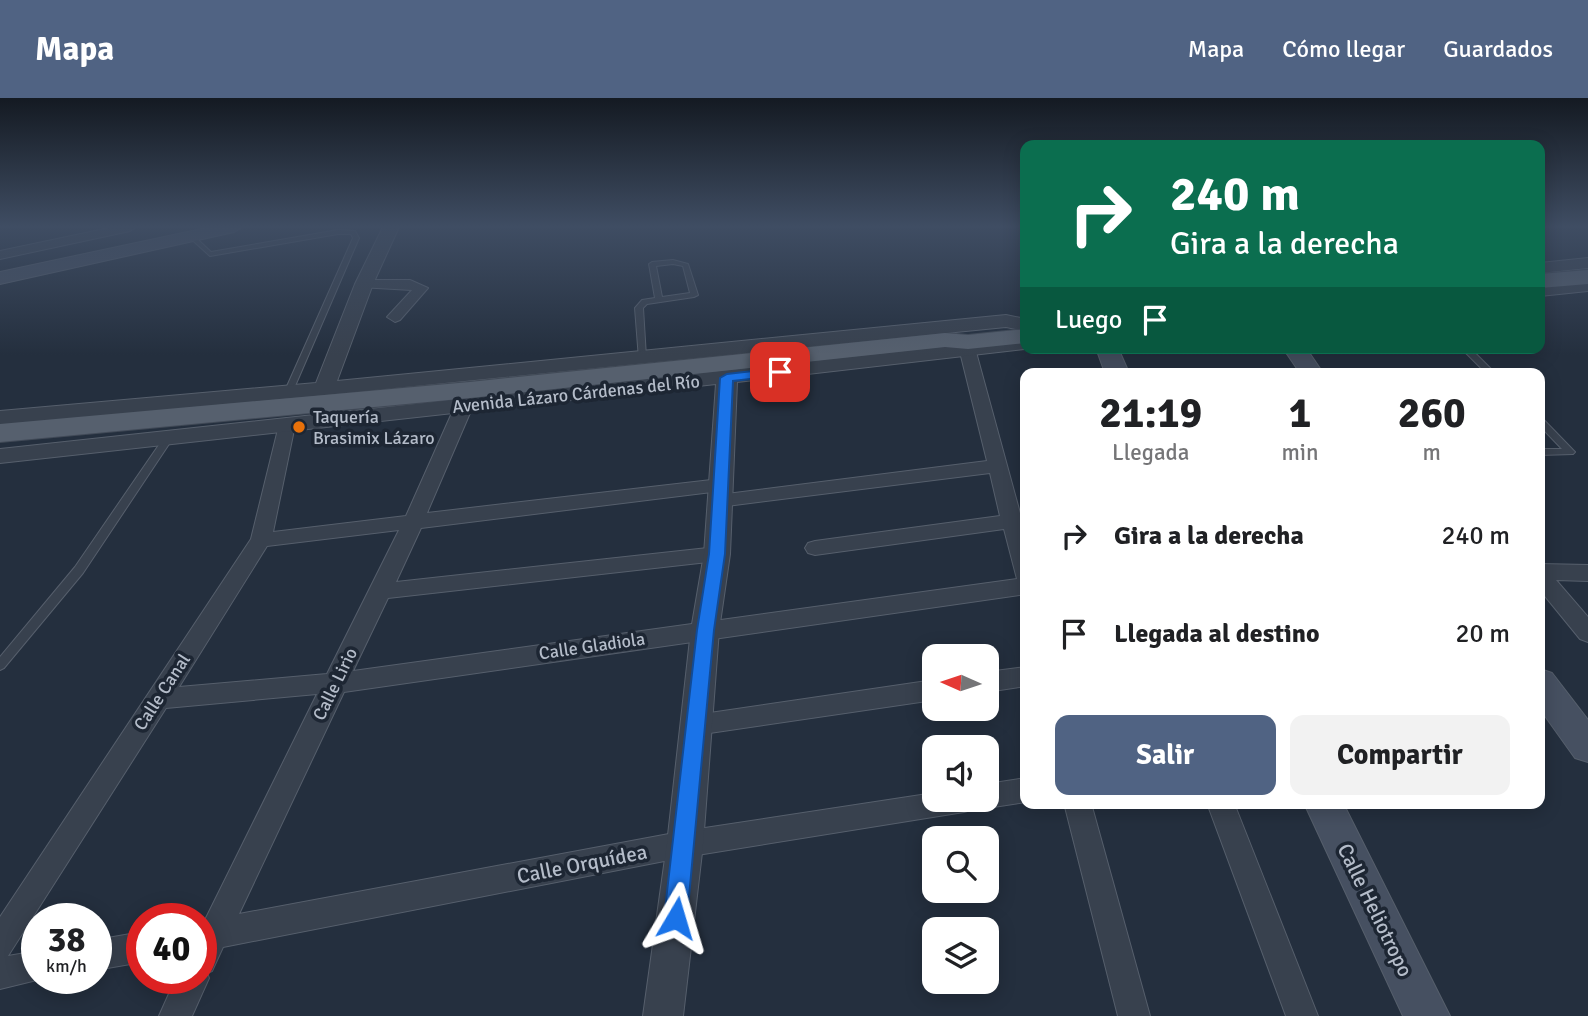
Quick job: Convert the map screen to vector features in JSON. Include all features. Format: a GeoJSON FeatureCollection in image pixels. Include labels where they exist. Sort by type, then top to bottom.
{"type":"FeatureCollection","features":[{"type":"Feature","properties":{"kind":"main road"},"geometry":{"type":"LineString","coordinates":[[0,278],[37,270]]}},
{"type":"Feature","properties":{"kind":"main road"},"geometry":{"type":"LineString","coordinates":[[1545,280],[1588,276]]}},
{"type":"Feature","properties":{"kind":"main road","name":"Avenida Lázaro Cárdenas del Río"},"geometry":{"type":"LineString","coordinates":[[956,346],[961,333],[1020,327]]}},
{"type":"Feature","properties":{"kind":"main road","name":"Avenida Lázaro Cárdenas del Río"},"geometry":{"type":"LineString","coordinates":[[0,433],[956,346],[968,342],[1020,337]]}},
{"type":"Feature","properties":{"kind":"main road"},"geometry":{"type":"LineString","coordinates":[[1545,689],[1588,747]]}},
{"type":"Feature","properties":{"kind":"main road","name":"Calle Heliotropo"},"geometry":{"type":"LineString","coordinates":[[1326,809],[1427,1016]]}},
{"type":"Feature","properties":{"kind":"street"},"geometry":{"type":"LineString","coordinates":[[324,389],[371,270]]}},
{"type":"Feature","properties":{"kind":"street"},"geometry":{"type":"LineString","coordinates":[[364,284],[410,284],[421,288],[395,317]]}},
{"type":"Feature","properties":{"kind":"street"},"geometry":{"type":"LineString","coordinates":[[1545,290],[1588,286]]}},
{"type":"Feature","properties":{"kind":"street","name":"Avenida Lázaro Cárdenas del Río"},"geometry":{"type":"LineString","coordinates":[[0,418],[288,393],[1006,321],[1020,324]]}},
{"type":"Feature","properties":{"kind":"street","name":"Avenida Lázaro Cárdenas del Río"},"geometry":{"type":"LineString","coordinates":[[0,456],[727,378],[956,346],[1020,344]]}},
{"type":"Feature","properties":{"kind":"street"},"geometry":{"type":"LineString","coordinates":[[956,346],[996,466],[1020,555]]}},
{"type":"Feature","properties":{"kind":"street"},"geometry":{"type":"LineString","coordinates":[[663,1016],[685,844],[705,630],[717,554],[727,378]]}},
{"type":"Feature","properties":{"kind":"street","name":"Calle Lirio"},"geometry":{"type":"LineString","coordinates":[[217,915],[381,591],[464,406]]}},
{"type":"Feature","properties":{"kind":"street","name":"Calle Canal"},"geometry":{"type":"LineString","coordinates":[[0,944],[261,540],[286,425]]}},
{"type":"Feature","properties":{"kind":"street"},"geometry":{"type":"LineString","coordinates":[[261,540],[414,522],[996,466]]}},
{"type":"Feature","properties":{"kind":"street"},"geometry":{"type":"LineString","coordinates":[[815,548],[1010,521]]}},
{"type":"Feature","properties":{"kind":"street"},"geometry":{"type":"LineString","coordinates":[[381,591],[717,554]]}},
{"type":"Feature","properties":{"kind":"street"},"geometry":{"type":"LineString","coordinates":[[1545,574],[1588,573]]}},
{"type":"Feature","properties":{"kind":"street"},"geometry":{"type":"LineString","coordinates":[[1545,580],[1588,633]]}},
{"type":"Feature","properties":{"kind":"street","name":"Calle Gladiola"},"geometry":{"type":"LineString","coordinates":[[158,699],[336,683],[1020,587]]}},
{"type":"Feature","properties":{"kind":"street"},"geometry":{"type":"LineString","coordinates":[[999,680],[1020,677]]}},
{"type":"Feature","properties":{"kind":"street"},"geometry":{"type":"LineString","coordinates":[[696,725],[922,692]]}},
{"type":"Feature","properties":{"kind":"street"},"geometry":{"type":"LineString","coordinates":[[999,794],[1020,791]]}},
{"type":"Feature","properties":{"kind":"street","name":"Calle Orquídea"},"geometry":{"type":"LineString","coordinates":[[217,933],[685,844],[922,807]]}},
{"type":"Feature","properties":{"kind":"street"},"geometry":{"type":"LineString","coordinates":[[1079,809],[1134,1016]]}},
{"type":"Feature","properties":{"kind":"street"},"geometry":{"type":"LineString","coordinates":[[1222,809],[1302,1016]]}},
{"type":"Feature","properties":{"kind":"street"},"geometry":{"type":"LineString","coordinates":[[0,973],[21,969]]}},
{"type":"Feature","properties":{"kind":"street"},"geometry":{"type":"LineString","coordinates":[[175,1016],[185,994]]}},
{"type":"Feature","properties":{"kind":"lane"},"geometry":{"type":"LineString","coordinates":[[288,393],[342,270]]}},
{"type":"Feature","properties":{"kind":"lane"},"geometry":{"type":"LineString","coordinates":[[653,270],[659,299]]}},
{"type":"Feature","properties":{"kind":"lane"},"geometry":{"type":"LineString","coordinates":[[642,357],[639,308],[645,302],[694,295],[687,270]]}},
{"type":"Feature","properties":{"kind":"lane"},"geometry":{"type":"LineString","coordinates":[[1471,354],[1486,368]]}},
{"type":"Feature","properties":{"kind":"lane"},"geometry":{"type":"LineString","coordinates":[[1545,426],[1570,452],[1545,452]]}},
{"type":"Feature","properties":{"kind":"lane"},"geometry":{"type":"LineString","coordinates":[[0,665],[79,570],[168,438]]}},
{"type":"Feature","properties":{"kind":"place","name":"Taquería Brasimix Lázaro"},"geometry":{"type":"Point","coordinates":[299,427]}},
{"type":"Feature","properties":{"kind":"route"},"geometry":{"type":"LineString","coordinates":[[676,918],[705,630],[717,554],[727,378],[780,372]]}}]}
